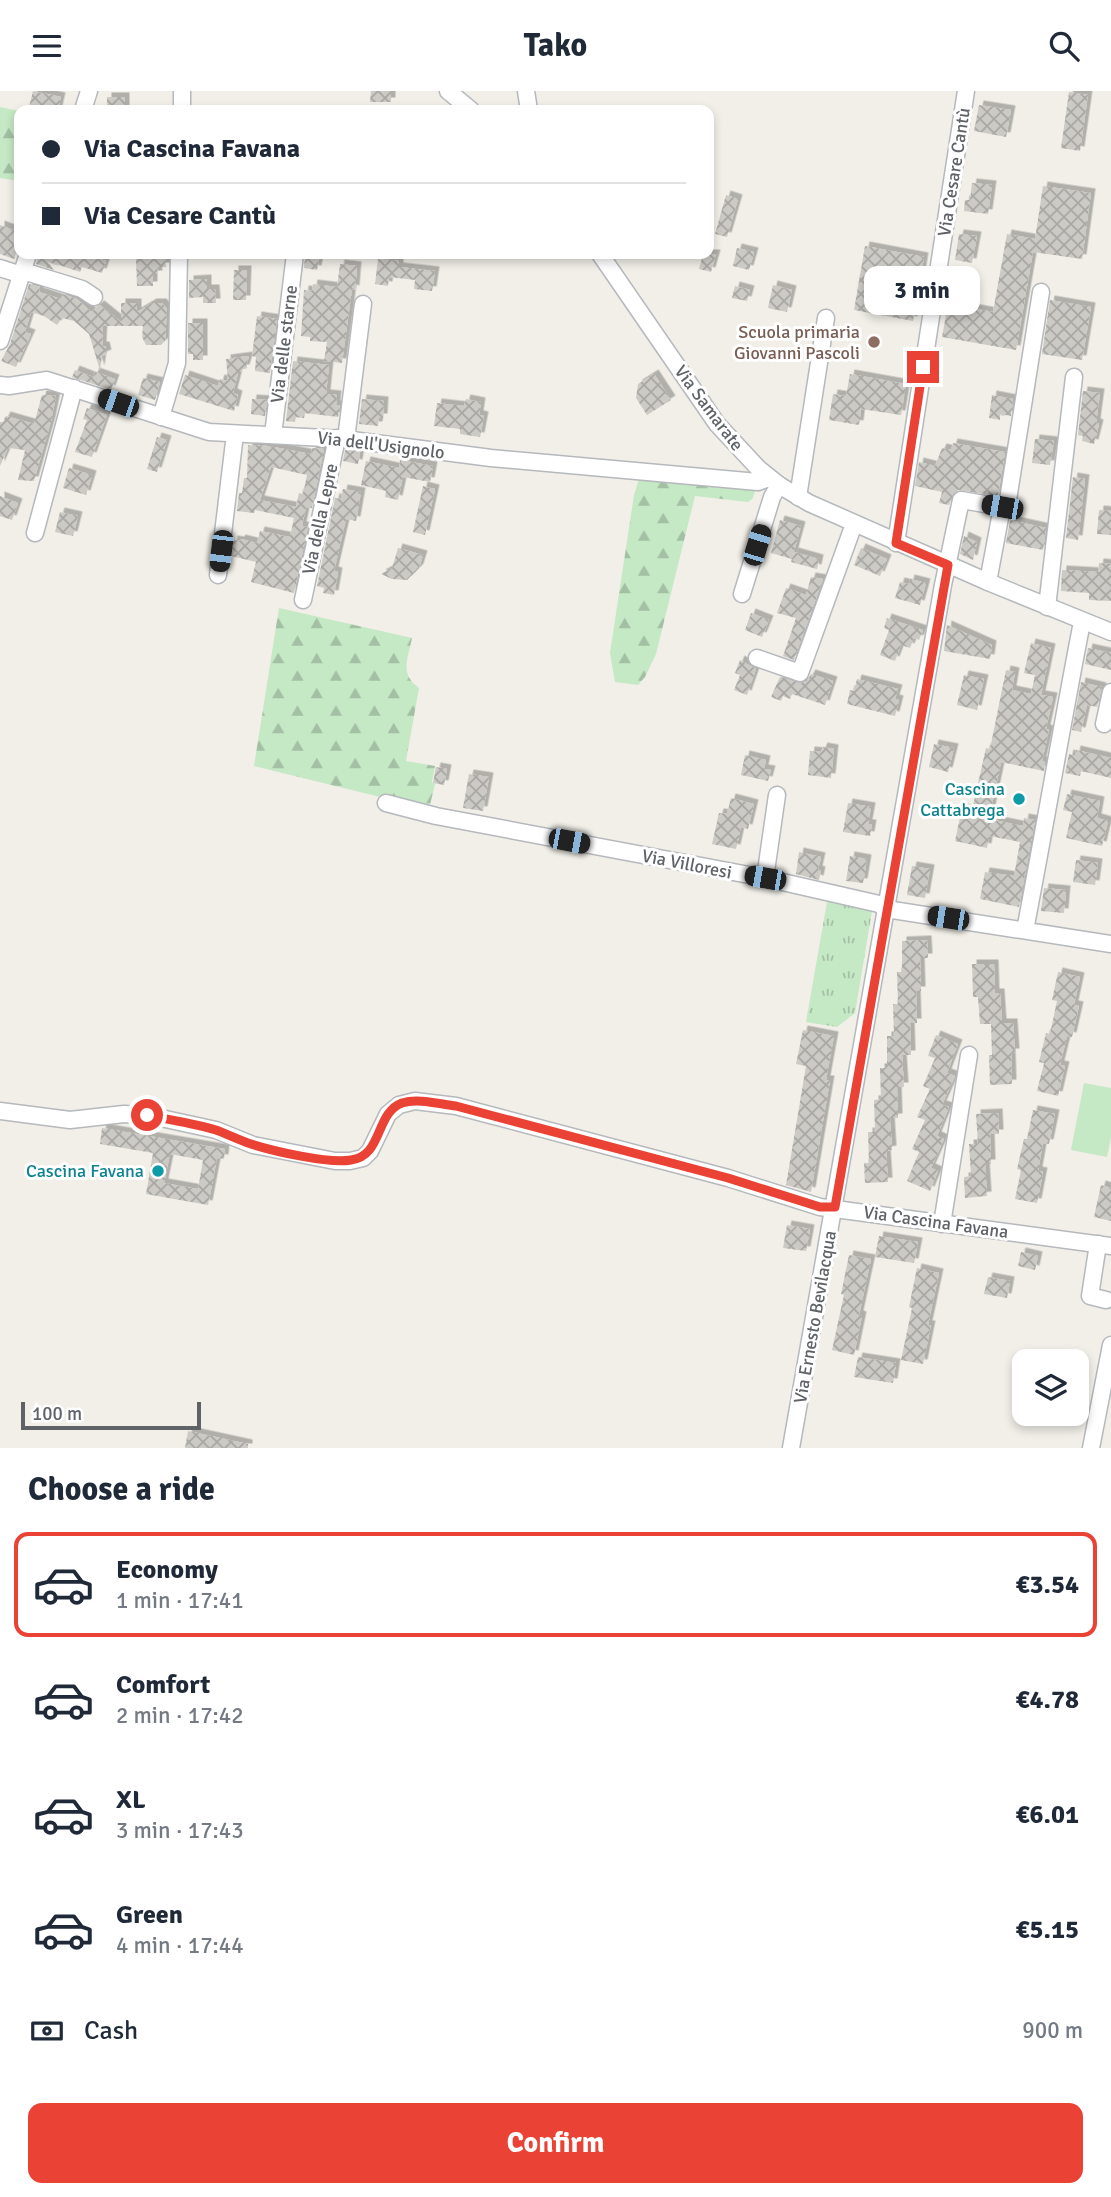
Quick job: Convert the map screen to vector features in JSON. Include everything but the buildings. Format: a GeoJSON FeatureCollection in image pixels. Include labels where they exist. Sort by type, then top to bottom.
{"type":"FeatureCollection","features":[{"type":"Feature","properties":{"kind":"street"},"geometry":{"type":"LineString","coordinates":[[448,91],[465,105]]}},
{"type":"Feature","properties":{"kind":"street","name":"Via Cesare Cantù"},"geometry":{"type":"LineString","coordinates":[[896,543],[965,91]]}},
{"type":"Feature","properties":{"kind":"street"},"geometry":{"type":"LineString","coordinates":[[0,341],[26,259]]}},
{"type":"Feature","properties":{"kind":"street"},"geometry":{"type":"LineString","coordinates":[[161,417],[177,363],[179,259]]}},
{"type":"Feature","properties":{"kind":"street","name":"Via delle starne"},"geometry":{"type":"LineString","coordinates":[[273,435],[294,259]]}},
{"type":"Feature","properties":{"kind":"street","name":"Via Samarate"},"geometry":{"type":"LineString","coordinates":[[603,259],[710,415],[739,450],[774,482],[798,497],[896,543],[1111,632]]}},
{"type":"Feature","properties":{"kind":"street"},"geometry":{"type":"LineString","coordinates":[[0,268],[82,289],[94,297]]}},
{"type":"Feature","properties":{"kind":"street"},"geometry":{"type":"LineString","coordinates":[[988,582],[1002,507],[1007,506],[1041,292]]}},
{"type":"Feature","properties":{"kind":"street","name":"Via della Lepre"},"geometry":{"type":"LineString","coordinates":[[303,600],[342,438],[363,304]]}},
{"type":"Feature","properties":{"kind":"street"},"geometry":{"type":"LineString","coordinates":[[798,497],[827,317]]}},
{"type":"Feature","properties":{"kind":"street"},"geometry":{"type":"LineString","coordinates":[[1047,607],[1074,377]]}},
{"type":"Feature","properties":{"kind":"street","name":"Via dell'Usignolo"},"geometry":{"type":"LineString","coordinates":[[0,384],[13,385],[43,380],[203,430],[342,438],[491,458],[774,482]]}},
{"type":"Feature","properties":{"kind":"street"},"geometry":{"type":"LineString","coordinates":[[35,533],[74,388]]}},
{"type":"Feature","properties":{"kind":"street"},"geometry":{"type":"LineString","coordinates":[[218,575],[235,433]]}},
{"type":"Feature","properties":{"kind":"street"},"geometry":{"type":"LineString","coordinates":[[742,594],[774,482]]}},
{"type":"Feature","properties":{"kind":"street","name":"Via Ernesto Bevilacqua"},"geometry":{"type":"LineString","coordinates":[[791,1448],[961,500],[1002,507]]}},
{"type":"Feature","properties":{"kind":"street"},"geometry":{"type":"LineString","coordinates":[[757,658],[800,673],[854,524]]}},
{"type":"Feature","properties":{"kind":"street"},"geometry":{"type":"LineString","coordinates":[[1025,930],[1052,787],[1055,756],[1082,622]]}},
{"type":"Feature","properties":{"kind":"street"},"geometry":{"type":"LineString","coordinates":[[1104,724],[1111,692]]}},
{"type":"Feature","properties":{"kind":"street"},"geometry":{"type":"LineString","coordinates":[[765,878],[777,795]]}},
{"type":"Feature","properties":{"kind":"street","name":"Via Villoresi"},"geometry":{"type":"LineString","coordinates":[[386,803],[436,816],[765,878],[879,904],[886,909],[1111,944]]}},
{"type":"Feature","properties":{"kind":"street"},"geometry":{"type":"LineString","coordinates":[[942,1224],[969,1055]]}},
{"type":"Feature","properties":{"kind":"street","name":"Via Cascina Favana"},"geometry":{"type":"LineString","coordinates":[[0,1111],[71,1120],[124,1114],[147,1115],[216,1130],[254,1145],[335,1161],[350,1161],[363,1158],[370,1151],[394,1108],[405,1103],[456,1106],[728,1178],[820,1207],[1097,1244]]}},
{"type":"Feature","properties":{"kind":"street"},"geometry":{"type":"LineString","coordinates":[[1097,1244],[1090,1296],[1106,1300]]}},
{"type":"Feature","properties":{"kind":"street"},"geometry":{"type":"LineString","coordinates":[[1091,1448],[1111,1345]]}},
{"type":"Feature","properties":{"kind":"green space"},"geometry":{"type":"Polygon","coordinates":[[[0,107],[14,110],[14,180],[0,178],[0,107]]]}},
{"type":"Feature","properties":{"kind":"green space"},"geometry":{"type":"Polygon","coordinates":[[[640,476],[751,488],[755,491],[748,502],[695,496],[656,654],[638,685],[615,682],[610,653],[634,495],[640,476]]]}},
{"type":"Feature","properties":{"kind":"green space"},"geometry":{"type":"Polygon","coordinates":[[[279,608],[412,638],[406,666],[409,677],[419,688],[406,761],[435,766],[432,782],[435,784],[429,809],[254,766],[279,608]]]}},
{"type":"Feature","properties":{"kind":"green space"},"geometry":{"type":"Polygon","coordinates":[[[827,902],[872,911],[855,1013],[837,1027],[806,1022],[827,902]]]}},
{"type":"Feature","properties":{"kind":"green space"},"geometry":{"type":"Polygon","coordinates":[[[1084,1083],[1111,1088],[1111,1137],[1107,1157],[1071,1150],[1084,1083]]]}},
{"type":"Feature","properties":{"kind":"place","name":"Scuola primaria Giovanni Pascoli"},"geometry":{"type":"Point","coordinates":[874,342]}},
{"type":"Feature","properties":{"kind":"place","name":"Cascina Cattabrega"},"geometry":{"type":"Point","coordinates":[1019,799]}},
{"type":"Feature","properties":{"kind":"place","name":"Cascina Favana"},"geometry":{"type":"Point","coordinates":[158,1171]}},
{"type":"Feature","properties":{"kind":"route"},"geometry":{"type":"LineString","coordinates":[[147,1115],[216,1130],[254,1145],[335,1161],[350,1161],[363,1158],[370,1151],[388,1114],[399,1105],[415,1101],[456,1106],[728,1178],[820,1207],[835,1207],[948,565],[896,543],[923,367]]}}]}
